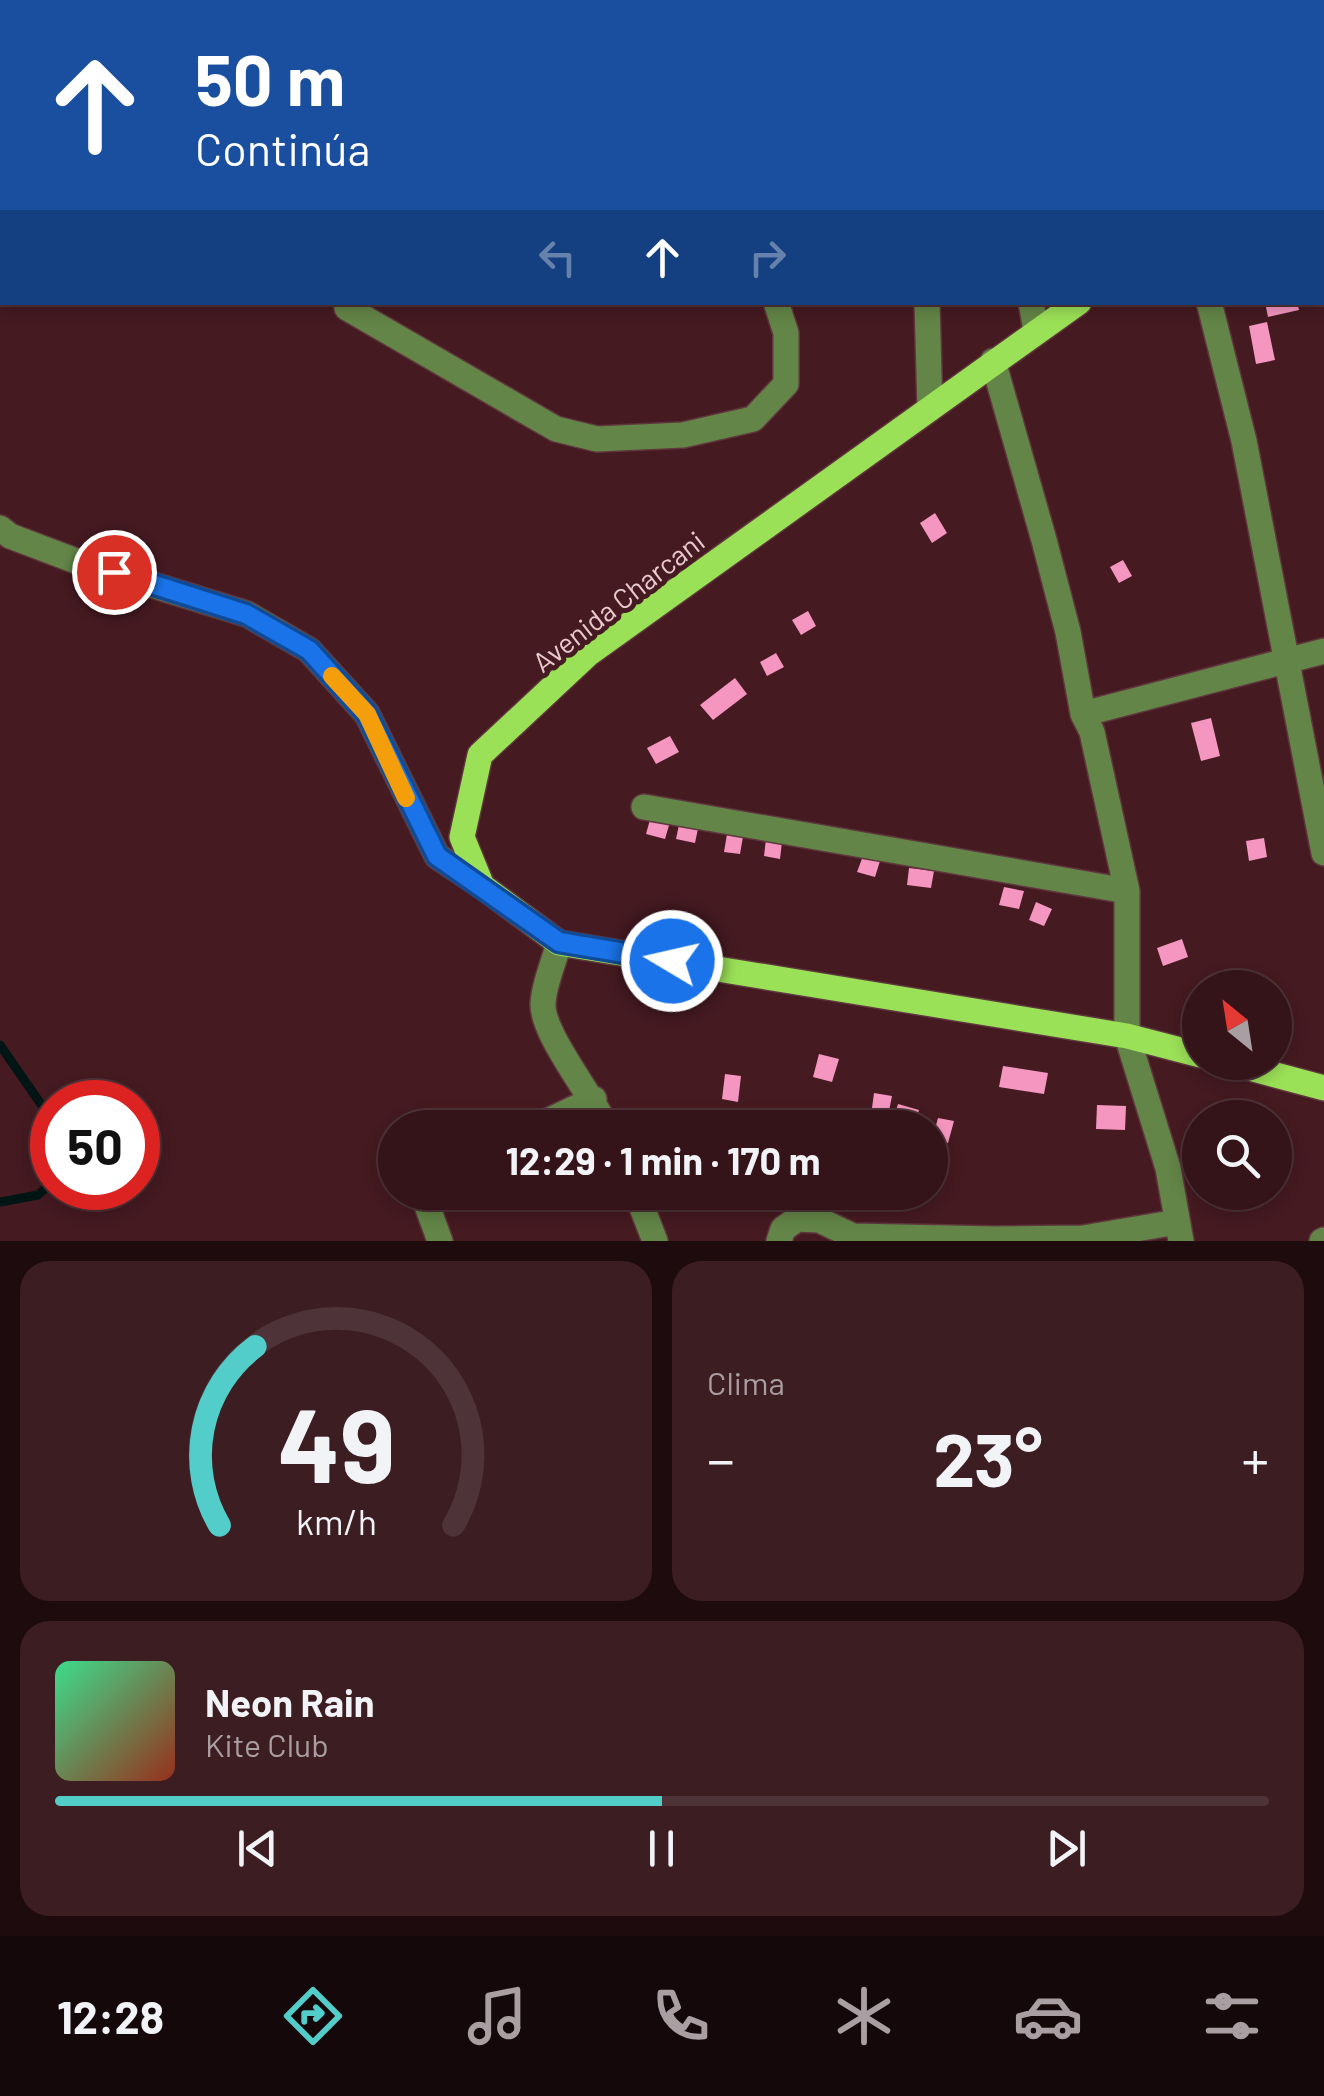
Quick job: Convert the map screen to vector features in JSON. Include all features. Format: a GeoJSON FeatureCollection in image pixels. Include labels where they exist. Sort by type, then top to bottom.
{"type":"FeatureCollection","features":[{"type":"Feature","properties":{"kind":"main road","name":"Avenida Charcani"},"geometry":{"type":"LineString","coordinates":[[482,886],[462,838],[480,755],[588,654],[1074,305]]}},
{"type":"Feature","properties":{"kind":"main road"},"geometry":{"type":"LineString","coordinates":[[482,886],[559,942],[1127,1036],[1182,1050]]}},
{"type":"Feature","properties":{"kind":"main road"},"geometry":{"type":"LineString","coordinates":[[1292,1079],[1324,1088]]}},
{"type":"Feature","properties":{"kind":"street"},"geometry":{"type":"LineString","coordinates":[[348,305],[556,429],[597,440],[683,434],[753,419],[786,384],[786,333],[777,305]]}},
{"type":"Feature","properties":{"kind":"street"},"geometry":{"type":"LineString","coordinates":[[927,305],[930,409]]}},
{"type":"Feature","properties":{"kind":"street"},"geometry":{"type":"LineString","coordinates":[[1032,305],[1036,330]]}},
{"type":"Feature","properties":{"kind":"street"},"geometry":{"type":"LineString","coordinates":[[1210,305],[1244,441],[1324,853]]}},
{"type":"Feature","properties":{"kind":"street"},"geometry":{"type":"LineString","coordinates":[[778,1241],[783,1228],[797,1219],[818,1220],[853,1236],[1084,1238],[1179,1232],[1168,1168],[1127,1036],[1127,891],[1092,732],[1083,714],[1059,595],[993,361]]}},
{"type":"Feature","properties":{"kind":"street"},"geometry":{"type":"LineString","coordinates":[[0,528],[10,536],[84,564],[246,614],[309,650],[367,714],[437,856],[482,886]]}},
{"type":"Feature","properties":{"kind":"street"},"geometry":{"type":"LineString","coordinates":[[1083,714],[1324,651]]}},
{"type":"Feature","properties":{"kind":"street"},"geometry":{"type":"LineString","coordinates":[[644,807],[1127,891]]}},
{"type":"Feature","properties":{"kind":"street"},"geometry":{"type":"LineString","coordinates":[[559,942],[542,1006],[558,1050],[599,1110]]}},
{"type":"Feature","properties":{"kind":"street"},"geometry":{"type":"LineString","coordinates":[[570,1110],[594,1098]]}},
{"type":"Feature","properties":{"kind":"street"},"geometry":{"type":"LineString","coordinates":[[429,1210],[440,1241]]}},
{"type":"Feature","properties":{"kind":"street"},"geometry":{"type":"LineString","coordinates":[[643,1210],[656,1241]]}},
{"type":"Feature","properties":{"kind":"building"},"geometry":{"type":"Polygon","coordinates":[[[1266,305],[1298,305],[1299,310],[1268,317],[1266,305]]]}},
{"type":"Feature","properties":{"kind":"building"},"geometry":{"type":"Polygon","coordinates":[[[1267,322],[1275,360],[1256,364],[1249,326],[1267,322]]]}},
{"type":"Feature","properties":{"kind":"building"},"geometry":{"type":"Polygon","coordinates":[[[935,513],[947,533],[932,543],[920,523],[935,513]]]}},
{"type":"Feature","properties":{"kind":"building"},"geometry":{"type":"Polygon","coordinates":[[[1123,560],[1132,576],[1119,583],[1110,567],[1123,560]]]}},
{"type":"Feature","properties":{"kind":"building"},"geometry":{"type":"Polygon","coordinates":[[[808,611],[816,626],[801,635],[792,620],[808,611]]]}},
{"type":"Feature","properties":{"kind":"building"},"geometry":{"type":"Polygon","coordinates":[[[776,653],[784,667],[767,676],[760,662],[776,653]]]}},
{"type":"Feature","properties":{"kind":"building"},"geometry":{"type":"Polygon","coordinates":[[[735,678],[747,694],[713,720],[700,705],[735,678]]]}},
{"type":"Feature","properties":{"kind":"building"},"geometry":{"type":"Polygon","coordinates":[[[1211,718],[1220,756],[1201,761],[1191,723],[1211,718]]]}},
{"type":"Feature","properties":{"kind":"building"},"geometry":{"type":"Polygon","coordinates":[[[670,736],[679,752],[656,764],[647,748],[670,736]]]}},
{"type":"Feature","properties":{"kind":"building"},"geometry":{"type":"Polygon","coordinates":[[[651,816],[670,822],[665,839],[646,834],[651,816]]]}},
{"type":"Feature","properties":{"kind":"building"},"geometry":{"type":"Polygon","coordinates":[[[680,820],[699,824],[695,843],[676,839],[680,820]]]}},
{"type":"Feature","properties":{"kind":"building"},"geometry":{"type":"Polygon","coordinates":[[[728,828],[744,831],[740,854],[724,852],[728,828]]]}},
{"type":"Feature","properties":{"kind":"building"},"geometry":{"type":"Polygon","coordinates":[[[1264,838],[1267,857],[1249,861],[1246,841],[1264,838]]]}},
{"type":"Feature","properties":{"kind":"building"},"geometry":{"type":"Polygon","coordinates":[[[766,839],[782,842],[780,859],[764,856],[766,839]]]}},
{"type":"Feature","properties":{"kind":"building"},"geometry":{"type":"Polygon","coordinates":[[[863,856],[880,861],[875,877],[857,872],[863,856]]]}},
{"type":"Feature","properties":{"kind":"building"},"geometry":{"type":"Polygon","coordinates":[[[909,868],[934,871],[931,888],[907,885],[909,868]]]}},
{"type":"Feature","properties":{"kind":"building"},"geometry":{"type":"Polygon","coordinates":[[[1004,887],[1024,891],[1019,909],[999,905],[1004,887]]]}},
{"type":"Feature","properties":{"kind":"building"},"geometry":{"type":"Polygon","coordinates":[[[1036,902],[1052,909],[1044,926],[1029,920],[1036,902]]]}},
{"type":"Feature","properties":{"kind":"building"},"geometry":{"type":"Polygon","coordinates":[[[1182,939],[1188,957],[1163,966],[1157,948],[1182,939]]]}},
{"type":"Feature","properties":{"kind":"building"},"geometry":{"type":"Polygon","coordinates":[[[819,1054],[839,1059],[832,1082],[813,1077],[819,1054]]]}},
{"type":"Feature","properties":{"kind":"building"},"geometry":{"type":"Polygon","coordinates":[[[1003,1066],[1048,1073],[1044,1094],[999,1087],[1003,1066]]]}},
{"type":"Feature","properties":{"kind":"building"},"geometry":{"type":"Polygon","coordinates":[[[725,1074],[741,1076],[738,1102],[722,1099],[725,1074]]]}},
{"type":"Feature","properties":{"kind":"building"},"geometry":{"type":"Polygon","coordinates":[[[874,1093],[892,1096],[889,1110],[872,1108],[874,1093]]]}},
{"type":"Feature","properties":{"kind":"building"},"geometry":{"type":"Polygon","coordinates":[[[898,1104],[919,1110],[896,1110],[898,1104]]]}},
{"type":"Feature","properties":{"kind":"building"},"geometry":{"type":"Polygon","coordinates":[[[1097,1105],[1126,1106],[1125,1130],[1096,1129],[1097,1105]]]}},
{"type":"Feature","properties":{"kind":"building"},"geometry":{"type":"Polygon","coordinates":[[[948,1120],[954,1121],[948,1143],[948,1120]]]}},
{"type":"Feature","properties":{"kind":"waterway"},"geometry":{"type":"LineString","coordinates":[[0,1045],[30,1088]]}},
{"type":"Feature","properties":{"kind":"waterway"},"geometry":{"type":"LineString","coordinates":[[0,1202],[30,1196]]}},
{"type":"Feature","properties":{"kind":"slow traffic"},"geometry":{"type":"LineString","coordinates":[[332,676],[367,714],[406,798]]}},
{"type":"Feature","properties":{"kind":"route"},"geometry":{"type":"LineString","coordinates":[[114,572],[246,614],[309,650],[367,714],[437,856],[559,942],[672,961]]}}]}
